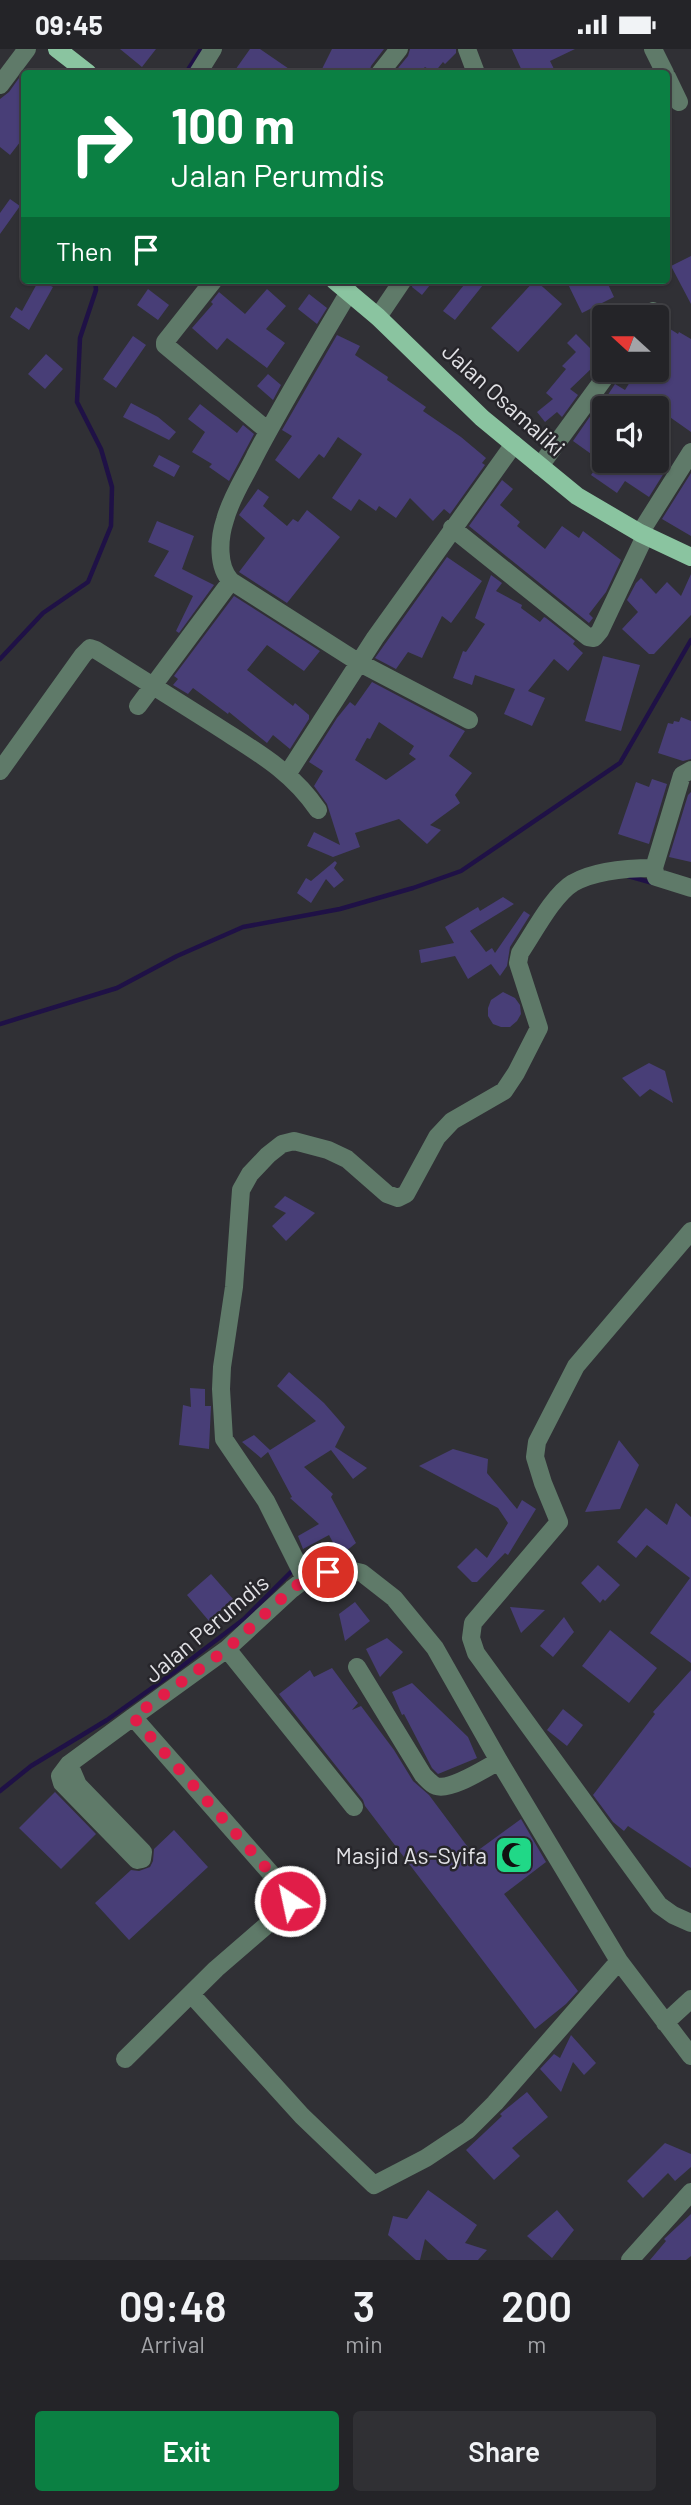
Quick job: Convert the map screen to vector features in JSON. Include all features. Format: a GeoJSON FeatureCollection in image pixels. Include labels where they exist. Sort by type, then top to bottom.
{"type":"FeatureCollection","features":[{"type":"Feature","properties":{"kind":"main road"},"geometry":{"type":"LineString","coordinates":[[57,49],[84,70]]}},
{"type":"Feature","properties":{"kind":"main road","name":"Jalan Osamaliki"},"geometry":{"type":"LineString","coordinates":[[339,284],[378,317],[482,418],[577,496],[642,534],[691,557]]}},
{"type":"Feature","properties":{"kind":"street"},"geometry":{"type":"LineString","coordinates":[[0,85],[26,49]]}},
{"type":"Feature","properties":{"kind":"street"},"geometry":{"type":"LineString","coordinates":[[200,70],[213,49]]}},
{"type":"Feature","properties":{"kind":"street"},"geometry":{"type":"LineString","coordinates":[[382,70],[399,49]]}},
{"type":"Feature","properties":{"kind":"street"},"geometry":{"type":"LineString","coordinates":[[467,49],[475,70]]}},
{"type":"Feature","properties":{"kind":"street"},"geometry":{"type":"LineString","coordinates":[[653,49],[664,70]]}},
{"type":"Feature","properties":{"kind":"street"},"geometry":{"type":"LineString","coordinates":[[670,84],[679,103]]}},
{"type":"Feature","properties":{"kind":"street"},"geometry":{"type":"LineString","coordinates":[[211,284],[165,345],[268,432]]}},
{"type":"Feature","properties":{"kind":"street"},"geometry":{"type":"LineString","coordinates":[[378,317],[400,284]]}},
{"type":"Feature","properties":{"kind":"street"},"geometry":{"type":"LineString","coordinates":[[349,292],[268,432],[229,508],[223,523],[221,564],[224,574],[231,581],[358,662],[469,720]]}},
{"type":"Feature","properties":{"kind":"street"},"geometry":{"type":"LineString","coordinates":[[540,466],[601,382]]}},
{"type":"Feature","properties":{"kind":"street"},"geometry":{"type":"LineString","coordinates":[[288,773],[358,662],[514,444]]}},
{"type":"Feature","properties":{"kind":"street"},"geometry":{"type":"LineString","coordinates":[[452,529],[594,638],[600,631],[642,534],[691,452]]}},
{"type":"Feature","properties":{"kind":"street"},"geometry":{"type":"LineString","coordinates":[[138,706],[231,581]]}},
{"type":"Feature","properties":{"kind":"street"},"geometry":{"type":"LineString","coordinates":[[0,771],[90,648],[153,685],[288,773],[308,794],[318,810]]}},
{"type":"Feature","properties":{"kind":"street"},"geometry":{"type":"LineString","coordinates":[[691,770],[682,775],[654,868],[656,877],[691,888]]}},
{"type":"Feature","properties":{"kind":"street"},"geometry":{"type":"LineString","coordinates":[[301,1569],[266,1501],[224,1439],[222,1367],[234,1287],[241,1190],[250,1174],[268,1155],[282,1144],[294,1140],[347,1159],[387,1194],[398,1198],[406,1195],[437,1137],[452,1121],[504,1091],[528,1051],[539,1028],[518,963],[520,953],[558,898],[573,884],[619,869],[654,868]]}},
{"type":"Feature","properties":{"kind":"street"},"geometry":{"type":"LineString","coordinates":[[691,1231],[576,1366],[535,1448],[535,1457],[558,1517],[558,1525],[473,1623],[471,1638],[477,1653],[659,1905],[691,1923]]}},
{"type":"Feature","properties":{"kind":"street","name":"Jalan Perumdis"},"geometry":{"type":"LineString","coordinates":[[69,1764],[227,1649],[292,1589],[301,1569],[328,1572],[349,1570],[362,1573],[394,1598],[435,1648],[619,1961],[691,2056]]}},
{"type":"Feature","properties":{"kind":"street"},"geometry":{"type":"LineString","coordinates":[[227,1649],[354,1807]]}},
{"type":"Feature","properties":{"kind":"street"},"geometry":{"type":"LineString","coordinates":[[357,1667],[423,1775],[433,1785],[444,1787],[455,1784],[499,1761]]}},
{"type":"Feature","properties":{"kind":"street"},"geometry":{"type":"LineString","coordinates":[[125,2059],[191,1994],[289,1906],[289,1897],[133,1717]]}},
{"type":"Feature","properties":{"kind":"street"},"geometry":{"type":"LineString","coordinates":[[69,1764],[78,1785],[143,1852],[142,1859],[137,1860],[62,1783],[60,1776],[69,1764]]}},
{"type":"Feature","properties":{"kind":"street"},"geometry":{"type":"LineString","coordinates":[[191,1994],[302,2116],[374,2185],[426,2158],[468,2130],[495,2103],[619,1961]]}},
{"type":"Feature","properties":{"kind":"street"},"geometry":{"type":"LineString","coordinates":[[665,2023],[691,1999]]}},
{"type":"Feature","properties":{"kind":"street"},"geometry":{"type":"LineString","coordinates":[[630,2260],[691,2192]]}},
{"type":"Feature","properties":{"kind":"building"},"geometry":{"type":"Polygon","coordinates":[[[120,49],[156,49],[142,67],[120,49]]]}},
{"type":"Feature","properties":{"kind":"building"},"geometry":{"type":"Polygon","coordinates":[[[250,49],[260,49],[291,70],[235,70],[250,49]]]}},
{"type":"Feature","properties":{"kind":"building"},"geometry":{"type":"Polygon","coordinates":[[[332,49],[384,49],[370,70],[322,70],[332,49]]]}},
{"type":"Feature","properties":{"kind":"building"},"geometry":{"type":"Polygon","coordinates":[[[410,49],[456,49],[456,53],[436,70],[425,67],[422,70],[396,70],[408,56],[410,49]]]}},
{"type":"Feature","properties":{"kind":"building"},"geometry":{"type":"Polygon","coordinates":[[[512,49],[575,49],[550,61],[554,70],[522,70],[512,49]]]}},
{"type":"Feature","properties":{"kind":"building"},"geometry":{"type":"Polygon","coordinates":[[[21,75],[21,141],[10,155],[0,147],[0,99],[9,92],[21,75]]]}},
{"type":"Feature","properties":{"kind":"building"},"geometry":{"type":"Polygon","coordinates":[[[10,199],[20,206],[0,234],[0,213],[10,199]]]}},
{"type":"Feature","properties":{"kind":"building"},"geometry":{"type":"Polygon","coordinates":[[[691,256],[691,304],[671,266],[691,256]]]}},
{"type":"Feature","properties":{"kind":"building"},"geometry":{"type":"Polygon","coordinates":[[[37,284],[53,287],[29,330],[10,317],[16,307],[22,311],[37,284]]]}},
{"type":"Feature","properties":{"kind":"building"},"geometry":{"type":"Polygon","coordinates":[[[413,284],[431,284],[422,295],[412,287],[413,284]]]}},
{"type":"Feature","properties":{"kind":"building"},"geometry":{"type":"Polygon","coordinates":[[[465,284],[484,284],[455,320],[443,311],[465,284]]]}},
{"type":"Feature","properties":{"kind":"building"},"geometry":{"type":"Polygon","coordinates":[[[531,284],[540,284],[562,304],[518,352],[491,328],[531,284]]]}},
{"type":"Feature","properties":{"kind":"building"},"geometry":{"type":"Polygon","coordinates":[[[568,284],[608,284],[614,297],[592,305],[592,308],[582,313],[568,284]]]}},
{"type":"Feature","properties":{"kind":"building"},"geometry":{"type":"Polygon","coordinates":[[[148,289],[169,305],[158,320],[137,305],[148,289]]]}},
{"type":"Feature","properties":{"kind":"building"},"geometry":{"type":"Polygon","coordinates":[[[267,289],[286,306],[266,329],[285,343],[267,368],[227,338],[217,350],[192,328],[213,304],[211,302],[219,292],[245,314],[267,289]]]}},
{"type":"Feature","properties":{"kind":"building"},"geometry":{"type":"Polygon","coordinates":[[[309,294],[327,308],[317,324],[298,309],[309,294]]]}},
{"type":"Feature","properties":{"kind":"building"},"geometry":{"type":"Polygon","coordinates":[[[669,328],[691,339],[691,432],[669,416],[669,396],[607,396],[615,384],[625,390],[630,382],[669,382],[669,328]]]}},
{"type":"Feature","properties":{"kind":"building"},"geometry":{"type":"Polygon","coordinates":[[[576,334],[590,348],[592,345],[592,368],[570,389],[578,395],[562,417],[557,412],[545,422],[537,412],[553,399],[546,393],[566,369],[562,366],[576,352],[567,343],[576,334]]]}},
{"type":"Feature","properties":{"kind":"building"},"geometry":{"type":"Polygon","coordinates":[[[337,335],[360,346],[355,355],[388,377],[387,380],[426,407],[423,411],[486,458],[482,463],[485,465],[450,514],[444,509],[433,521],[410,498],[396,518],[379,506],[376,511],[359,499],[351,511],[332,498],[362,454],[338,437],[324,458],[319,454],[299,479],[275,460],[292,436],[282,430],[337,335]]]}},
{"type":"Feature","properties":{"kind":"building"},"geometry":{"type":"Polygon","coordinates":[[[133,336],[146,345],[116,388],[103,379],[133,336]]]}},
{"type":"Feature","properties":{"kind":"building"},"geometry":{"type":"Polygon","coordinates":[[[46,354],[63,369],[45,389],[28,374],[46,354]]]}},
{"type":"Feature","properties":{"kind":"building"},"geometry":{"type":"Polygon","coordinates":[[[268,374],[281,385],[273,400],[257,386],[268,374]]]}},
{"type":"Feature","properties":{"kind":"building"},"geometry":{"type":"Polygon","coordinates":[[[131,403],[158,417],[176,432],[169,440],[123,417],[131,403]]]}},
{"type":"Feature","properties":{"kind":"building"},"geometry":{"type":"Polygon","coordinates":[[[200,404],[237,433],[243,425],[254,434],[229,481],[209,467],[212,464],[192,452],[205,432],[188,419],[200,404]]]}},
{"type":"Feature","properties":{"kind":"building"},"geometry":{"type":"Polygon","coordinates":[[[592,414],[592,455],[573,441],[592,414]]]}},
{"type":"Feature","properties":{"kind":"building"},"geometry":{"type":"Polygon","coordinates":[[[159,455],[180,466],[174,477],[153,466],[159,455]]]}},
{"type":"Feature","properties":{"kind":"building"},"geometry":{"type":"Polygon","coordinates":[[[664,473],[649,497],[625,481],[617,493],[591,475],[664,473]]]}},
{"type":"Feature","properties":{"kind":"building"},"geometry":{"type":"Polygon","coordinates":[[[691,473],[691,536],[662,519],[691,473]]]}},
{"type":"Feature","properties":{"kind":"building"},"geometry":{"type":"Polygon","coordinates":[[[502,480],[513,489],[500,505],[520,522],[517,526],[545,549],[562,526],[579,538],[583,531],[621,560],[606,592],[589,614],[593,618],[589,623],[469,526],[502,480]]]}},
{"type":"Feature","properties":{"kind":"building"},"geometry":{"type":"Polygon","coordinates":[[[258,489],[269,497],[263,506],[287,526],[293,519],[298,522],[307,510],[340,537],[287,603],[239,572],[265,538],[239,515],[258,489]]]}},
{"type":"Feature","properties":{"kind":"building"},"geometry":{"type":"Polygon","coordinates":[[[157,521],[194,536],[182,569],[214,585],[179,633],[176,631],[193,596],[154,576],[169,551],[148,542],[157,521]]]}},
{"type":"Feature","properties":{"kind":"building"},"geometry":{"type":"Polygon","coordinates":[[[447,557],[482,581],[451,623],[442,616],[422,658],[408,652],[396,669],[375,658],[447,557]]]}},
{"type":"Feature","properties":{"kind":"building"},"geometry":{"type":"Polygon","coordinates":[[[691,574],[691,615],[654,654],[649,654],[622,629],[638,612],[627,600],[641,578],[656,594],[667,582],[681,596],[691,574]]]}},
{"type":"Feature","properties":{"kind":"building"},"geometry":{"type":"Polygon","coordinates":[[[491,575],[502,583],[496,591],[522,605],[521,608],[540,622],[546,618],[575,641],[573,644],[583,653],[568,671],[554,659],[528,691],[545,698],[532,726],[504,714],[515,689],[475,675],[472,685],[453,678],[463,651],[466,652],[485,624],[475,618],[491,575]]]}},
{"type":"Feature","properties":{"kind":"building"},"geometry":{"type":"Polygon","coordinates":[[[234,596],[320,651],[304,671],[267,645],[247,670],[293,706],[295,703],[309,715],[290,749],[273,735],[267,743],[229,712],[228,714],[193,688],[188,694],[173,685],[178,679],[174,676],[234,596]]]}},
{"type":"Feature","properties":{"kind":"building"},"geometry":{"type":"Polygon","coordinates":[[[603,656],[640,665],[621,731],[585,721],[603,656]]]}},
{"type":"Feature","properties":{"kind":"building"},"geometry":{"type":"Polygon","coordinates":[[[372,682],[465,731],[449,756],[472,773],[455,795],[460,803],[430,825],[441,830],[427,844],[399,819],[355,833],[360,847],[333,857],[307,846],[314,832],[340,845],[327,804],[314,786],[323,771],[309,762],[350,702],[355,706],[372,682]],[[379,722],[355,760],[386,780],[416,759],[409,754],[414,746],[379,722]]]}},
{"type":"Feature","properties":{"kind":"building"},"geometry":{"type":"Polygon","coordinates":[[[681,717],[691,721],[691,759],[683,761],[658,753],[668,723],[679,722],[681,717]]]}},
{"type":"Feature","properties":{"kind":"building"},"geometry":{"type":"Polygon","coordinates":[[[652,779],[667,784],[649,844],[618,834],[636,782],[649,787],[652,779]]]}},
{"type":"Feature","properties":{"kind":"building"},"geometry":{"type":"Polygon","coordinates":[[[691,792],[691,862],[669,857],[691,792]]]}},
{"type":"Feature","properties":{"kind":"building"},"geometry":{"type":"Polygon","coordinates":[[[335,861],[337,863],[334,868],[344,880],[334,888],[326,879],[311,903],[297,893],[306,878],[311,881],[335,861]]]}},
{"type":"Feature","properties":{"kind":"building"},"geometry":{"type":"Polygon","coordinates":[[[503,897],[514,904],[470,931],[486,952],[492,948],[495,953],[524,911],[530,915],[510,947],[507,966],[500,976],[491,964],[468,979],[455,956],[421,963],[419,950],[454,943],[445,927],[478,907],[480,911],[503,897]]]}},
{"type":"Feature","properties":{"kind":"building"},"geometry":{"type":"Polygon","coordinates":[[[503,992],[515,998],[520,1005],[521,1014],[510,1027],[493,1024],[488,1016],[491,1000],[503,992]]]}},
{"type":"Feature","properties":{"kind":"building"},"geometry":{"type":"Polygon","coordinates":[[[649,1063],[665,1071],[673,1103],[650,1089],[640,1097],[622,1078],[649,1063]]]}},
{"type":"Feature","properties":{"kind":"building"},"geometry":{"type":"Polygon","coordinates":[[[285,1196],[315,1213],[286,1241],[272,1226],[286,1213],[274,1207],[285,1196]]]}},
{"type":"Feature","properties":{"kind":"building"},"geometry":{"type":"Polygon","coordinates":[[[289,1372],[324,1403],[345,1427],[335,1447],[367,1468],[353,1479],[331,1450],[304,1467],[333,1494],[331,1497],[356,1543],[340,1556],[329,1535],[303,1549],[298,1536],[319,1524],[290,1498],[292,1497],[268,1452],[261,1458],[242,1442],[254,1435],[270,1450],[316,1421],[277,1386],[289,1372]]]}},
{"type":"Feature","properties":{"kind":"building"},"geometry":{"type":"Polygon","coordinates":[[[190,1388],[205,1389],[205,1406],[211,1406],[209,1449],[179,1445],[183,1405],[191,1407],[190,1388]]]}},
{"type":"Feature","properties":{"kind":"building"},"geometry":{"type":"Polygon","coordinates":[[[619,1440],[639,1465],[620,1509],[585,1512],[619,1440]]]}},
{"type":"Feature","properties":{"kind":"building"},"geometry":{"type":"Polygon","coordinates":[[[453,1449],[488,1459],[487,1473],[517,1509],[522,1500],[536,1509],[508,1555],[505,1553],[477,1582],[472,1582],[457,1567],[476,1548],[487,1558],[508,1523],[498,1508],[419,1466],[453,1449]]]}},
{"type":"Feature","properties":{"kind":"building"},"geometry":{"type":"Polygon","coordinates":[[[676,1503],[691,1517],[691,1663],[650,1633],[690,1578],[647,1545],[636,1558],[617,1542],[646,1508],[667,1525],[676,1503]]]}},
{"type":"Feature","properties":{"kind":"building"},"geometry":{"type":"Polygon","coordinates":[[[598,1565],[620,1585],[600,1603],[581,1583],[598,1565]]]}},
{"type":"Feature","properties":{"kind":"building"},"geometry":{"type":"Polygon","coordinates":[[[211,1574],[233,1599],[209,1621],[187,1595],[211,1574]]]}},
{"type":"Feature","properties":{"kind":"building"},"geometry":{"type":"Polygon","coordinates":[[[355,1602],[370,1621],[345,1641],[339,1614],[355,1602]]]}},
{"type":"Feature","properties":{"kind":"building"},"geometry":{"type":"Polygon","coordinates":[[[510,1607],[545,1610],[521,1633],[510,1607]]]}},
{"type":"Feature","properties":{"kind":"building"},"geometry":{"type":"Polygon","coordinates":[[[564,1617],[574,1632],[553,1657],[540,1646],[564,1617]]]}},
{"type":"Feature","properties":{"kind":"building"},"geometry":{"type":"Polygon","coordinates":[[[610,1630],[657,1668],[629,1703],[582,1666],[610,1630]]]}},
{"type":"Feature","properties":{"kind":"building"},"geometry":{"type":"Polygon","coordinates":[[[387,1638],[403,1652],[380,1677],[366,1649],[387,1638]]]}},
{"type":"Feature","properties":{"kind":"building"},"geometry":{"type":"Polygon","coordinates":[[[332,1668],[358,1703],[352,1710],[361,1706],[413,1781],[429,1795],[473,1854],[521,1819],[546,1862],[504,1894],[578,1991],[535,2029],[363,1800],[279,1694],[310,1670],[314,1677],[332,1668]]]}},
{"type":"Feature","properties":{"kind":"building"},"geometry":{"type":"Polygon","coordinates":[[[691,1670],[691,1868],[628,1826],[624,1831],[613,1822],[593,1795],[655,1714],[653,1712],[691,1670]]]}},
{"type":"Feature","properties":{"kind":"building"},"geometry":{"type":"Polygon","coordinates":[[[412,1683],[468,1737],[477,1758],[438,1774],[432,1768],[392,1692],[412,1683]]]}},
{"type":"Feature","properties":{"kind":"building"},"geometry":{"type":"Polygon","coordinates":[[[563,1709],[583,1725],[567,1746],[547,1730],[563,1709]]]}},
{"type":"Feature","properties":{"kind":"building"},"geometry":{"type":"Polygon","coordinates":[[[55,1792],[96,1834],[61,1869],[19,1828],[55,1792]]]}},
{"type":"Feature","properties":{"kind":"building"},"geometry":{"type":"Polygon","coordinates":[[[174,1830],[208,1867],[129,1940],[95,1903],[131,1870],[139,1871],[150,1867],[154,1849],[174,1830]]]}},
{"type":"Feature","properties":{"kind":"building"},"geometry":{"type":"Polygon","coordinates":[[[571,2035],[596,2063],[584,2075],[573,2062],[561,2092],[540,2069],[554,2054],[560,2058],[571,2035]]]}},
{"type":"Feature","properties":{"kind":"building"},"geometry":{"type":"Polygon","coordinates":[[[527,2092],[548,2117],[512,2148],[520,2156],[494,2180],[466,2150],[502,2116],[500,2114],[527,2092]]]}},
{"type":"Feature","properties":{"kind":"building"},"geometry":{"type":"Polygon","coordinates":[[[665,2143],[691,2154],[691,2167],[675,2181],[668,2173],[643,2198],[627,2181],[665,2143]]]}},
{"type":"Feature","properties":{"kind":"building"},"geometry":{"type":"Polygon","coordinates":[[[428,2190],[477,2225],[465,2243],[487,2250],[478,2260],[448,2260],[425,2239],[420,2260],[416,2260],[388,2235],[393,2216],[407,2219],[428,2190]]]}},
{"type":"Feature","properties":{"kind":"building"},"geometry":{"type":"Polygon","coordinates":[[[557,2210],[574,2230],[552,2258],[527,2236],[557,2210]]]}},
{"type":"Feature","properties":{"kind":"building"},"geometry":{"type":"Polygon","coordinates":[[[691,2214],[691,2256],[686,2260],[650,2260],[666,2241],[664,2239],[691,2214]]]}},
{"type":"Feature","properties":{"kind":"waterway"},"geometry":{"type":"LineString","coordinates":[[188,70],[201,49]]}},
{"type":"Feature","properties":{"kind":"waterway"},"geometry":{"type":"LineString","coordinates":[[0,659],[43,613],[88,582],[111,526],[112,487],[101,449],[77,402],[80,338],[96,290],[95,284]]}},
{"type":"Feature","properties":{"kind":"waterway"},"geometry":{"type":"LineString","coordinates":[[0,1024],[117,988],[177,956],[243,927],[340,909],[461,871],[620,763],[691,640]]}},
{"type":"Feature","properties":{"kind":"waterway"},"geometry":{"type":"LineString","coordinates":[[628,876],[653,883]]}},
{"type":"Feature","properties":{"kind":"waterway"},"geometry":{"type":"LineString","coordinates":[[0,1791],[31,1766],[107,1720],[173,1673],[244,1619],[295,1568]]}},
{"type":"Feature","properties":{"kind":"place","name":"Masjid As-Syifa"},"geometry":{"type":"Point","coordinates":[514,1855]}},
{"type":"Feature","properties":{"kind":"route"},"geometry":{"type":"LineString","coordinates":[[290,1901],[287,1893],[261,1862],[133,1717],[227,1649],[292,1589],[306,1579],[328,1572]]}}]}
